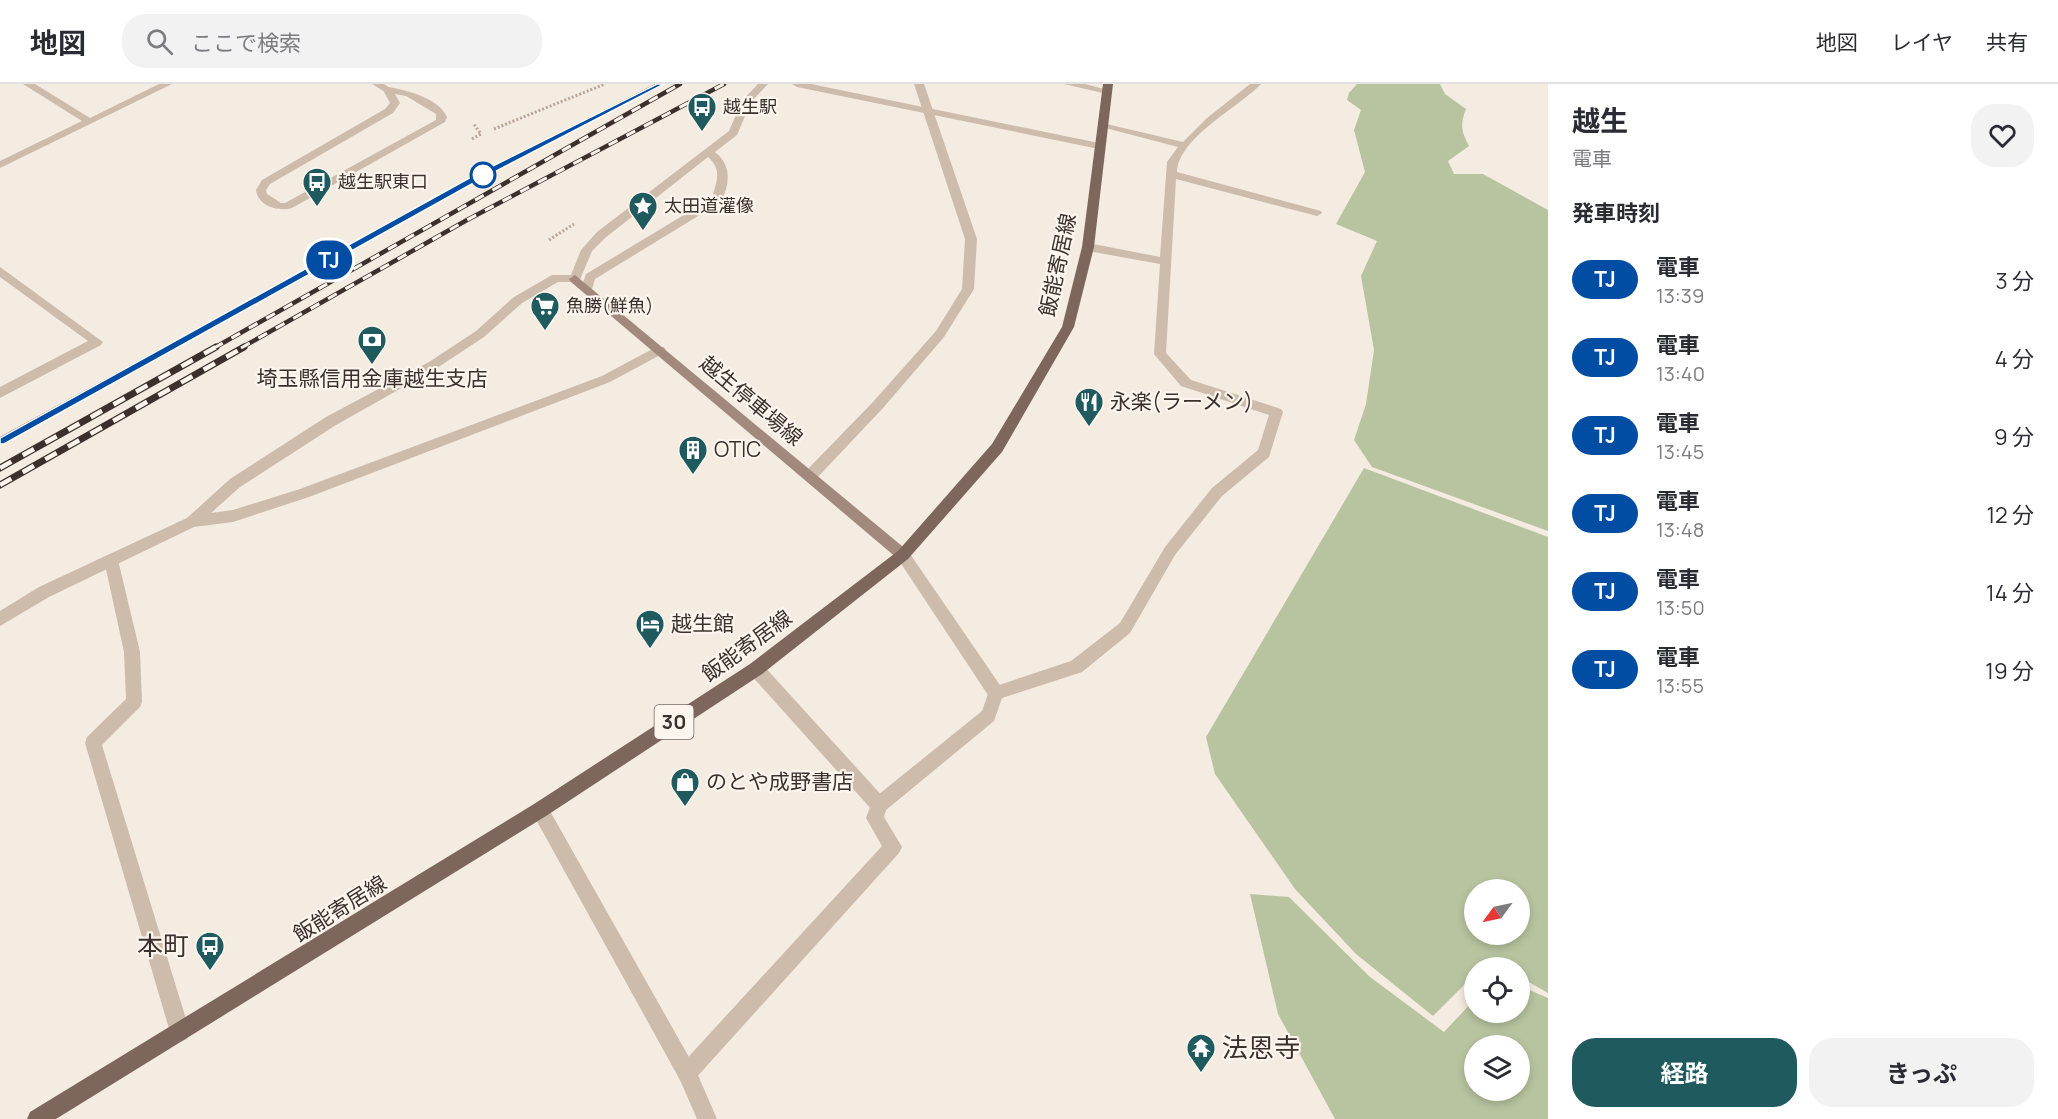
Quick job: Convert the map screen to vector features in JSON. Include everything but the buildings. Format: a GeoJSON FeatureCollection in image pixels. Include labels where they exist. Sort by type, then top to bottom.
{"type":"FeatureCollection","features":[{"type":"Feature","properties":{"kind":"main road","name":"飯能寄居線"},"geometry":{"type":"LineString","coordinates":[[37,1119],[540,810],[756,669],[903,555],[998,448],[1068,327],[1088,247],[1107,88]]}},
{"type":"Feature","properties":{"kind":"main road","name":"越生停車場線"},"geometry":{"type":"LineString","coordinates":[[575,279],[903,555]]}},
{"type":"Feature","properties":{"kind":"street"},"geometry":{"type":"LineString","coordinates":[[28,84],[90,122]]}},
{"type":"Feature","properties":{"kind":"street"},"geometry":{"type":"LineString","coordinates":[[0,165],[167,84]]}},
{"type":"Feature","properties":{"kind":"street"},"geometry":{"type":"LineString","coordinates":[[376,84],[388,90],[409,93],[440,112],[442,117],[440,122],[288,206],[279,207],[262,196],[261,190],[266,183],[389,111],[395,104],[388,90]]}},
{"type":"Feature","properties":{"kind":"street"},"geometry":{"type":"LineString","coordinates":[[192,522],[235,483],[331,421],[433,365],[480,334],[518,300],[556,278],[575,279],[587,250],[601,236],[733,133],[747,101],[763,84]]}},
{"type":"Feature","properties":{"kind":"street"},"geometry":{"type":"LineString","coordinates":[[797,84],[1099,146]]}},
{"type":"Feature","properties":{"kind":"street"},"geometry":{"type":"LineString","coordinates":[[810,476],[878,405],[940,334],[968,289],[971,239],[919,84]]}},
{"type":"Feature","properties":{"kind":"street"},"geometry":{"type":"LineString","coordinates":[[1069,84],[1107,88]]}},
{"type":"Feature","properties":{"kind":"street"},"geometry":{"type":"LineString","coordinates":[[996,693],[1076,667],[1125,628],[1177,543],[1217,492],[1264,453],[1276,412],[1186,383],[1160,354],[1172,162],[1184,145],[1220,112],[1256,84]]}},
{"type":"Feature","properties":{"kind":"street"},"geometry":{"type":"LineString","coordinates":[[1102,124],[1184,145]]}},
{"type":"Feature","properties":{"kind":"street"},"geometry":{"type":"LineString","coordinates":[[587,289],[590,277],[717,200],[724,170],[721,162],[708,152]]}},
{"type":"Feature","properties":{"kind":"street"},"geometry":{"type":"LineString","coordinates":[[1171,174],[1317,213]]}},
{"type":"Feature","properties":{"kind":"street"},"geometry":{"type":"LineString","coordinates":[[1088,247],[1167,262]]}},
{"type":"Feature","properties":{"kind":"street"},"geometry":{"type":"LineString","coordinates":[[0,393],[97,342],[3,276]]}},
{"type":"Feature","properties":{"kind":"street"},"geometry":{"type":"LineString","coordinates":[[0,619],[44,592],[192,522],[233,516],[304,493],[606,379],[660,350]]}},
{"type":"Feature","properties":{"kind":"street"},"geometry":{"type":"LineString","coordinates":[[903,555],[996,693]]}},
{"type":"Feature","properties":{"kind":"street"},"geometry":{"type":"LineString","coordinates":[[111,560],[132,652],[134,702],[93,743],[180,1032]]}},
{"type":"Feature","properties":{"kind":"street"},"geometry":{"type":"LineString","coordinates":[[756,669],[879,804]]}},
{"type":"Feature","properties":{"kind":"street"},"geometry":{"type":"LineString","coordinates":[[687,1073],[893,847],[875,818],[879,804],[988,716],[996,693]]}},
{"type":"Feature","properties":{"kind":"street"},"geometry":{"type":"LineString","coordinates":[[540,810],[687,1073],[707,1119]]}},
{"type":"Feature","properties":{"kind":"path"},"geometry":{"type":"LineString","coordinates":[[494,129],[605,84]]}},
{"type":"Feature","properties":{"kind":"path"},"geometry":{"type":"LineString","coordinates":[[472,139],[481,134],[473,123]]}},
{"type":"Feature","properties":{"kind":"green space"},"geometry":{"type":"Polygon","coordinates":[[[1357,84],[1440,84],[1445,94],[1466,109],[1462,128],[1469,146],[1448,161],[1454,174],[1483,174],[1548,210],[1548,531],[1372,467],[1354,440],[1366,404],[1374,350],[1361,276],[1377,241],[1336,224],[1365,172],[1354,130],[1361,110],[1347,100],[1349,93],[1357,84]]]}},
{"type":"Feature","properties":{"kind":"green space"},"geometry":{"type":"Polygon","coordinates":[[[1364,468],[1548,537],[1548,993],[1530,983],[1530,957],[1464,957],[1464,985],[1433,1016],[1356,954],[1295,889],[1215,774],[1206,737],[1364,468]]]}},
{"type":"Feature","properties":{"kind":"green space"},"geometry":{"type":"Polygon","coordinates":[[[1250,894],[1289,897],[1370,977],[1444,1032],[1464,1011],[1464,1023],[1530,1023],[1530,990],[1548,998],[1548,1119],[1335,1119],[1278,1014],[1250,894]]]}},
{"type":"Feature","properties":{"kind":"railway"},"geometry":{"type":"LineString","coordinates":[[168,348],[476,178],[660,84]]}},
{"type":"Feature","properties":{"kind":"railway"},"geometry":{"type":"LineString","coordinates":[[214,348],[680,84]]}},
{"type":"Feature","properties":{"kind":"railway"},"geometry":{"type":"LineString","coordinates":[[241,348],[467,220],[724,84]]}},
{"type":"Feature","properties":{"kind":"railway"},"geometry":{"type":"LineString","coordinates":[[0,441],[171,347]]}},
{"type":"Feature","properties":{"kind":"railway"},"geometry":{"type":"LineString","coordinates":[[0,468],[216,347]]}},
{"type":"Feature","properties":{"kind":"railway"},"geometry":{"type":"LineString","coordinates":[[0,485],[244,347]]}},
{"type":"Feature","properties":{"kind":"train","name":"TJ"},"geometry":{"type":"LineString","coordinates":[[0,441],[476,178],[660,84]]}},
{"type":"Feature","properties":{"kind":"place","name":"越生駅"},"geometry":{"type":"Point","coordinates":[702,132]}},
{"type":"Feature","properties":{"kind":"place","name":"越生駅東口"},"geometry":{"type":"Point","coordinates":[317,208]}},
{"type":"Feature","properties":{"kind":"place","name":"太田道灌像"},"geometry":{"type":"Point","coordinates":[643,232]}},
{"type":"Feature","properties":{"kind":"place","name":"魚勝(鮮魚)"},"geometry":{"type":"Point","coordinates":[545,332]}},
{"type":"Feature","properties":{"kind":"place","name":"埼玉縣信用金庫越生支店"},"geometry":{"type":"Point","coordinates":[372,366]}},
{"type":"Feature","properties":{"kind":"place","name":"永楽(ラーメン)"},"geometry":{"type":"Point","coordinates":[1089,428]}},
{"type":"Feature","properties":{"kind":"place","name":"OTIC"},"geometry":{"type":"Point","coordinates":[693,476]}},
{"type":"Feature","properties":{"kind":"place","name":"越生館"},"geometry":{"type":"Point","coordinates":[650,650]}},
{"type":"Feature","properties":{"kind":"place","name":"のとや成野書店"},"geometry":{"type":"Point","coordinates":[685,808]}},
{"type":"Feature","properties":{"kind":"place","name":"本町"},"geometry":{"type":"Point","coordinates":[210,972]}},
{"type":"Feature","properties":{"kind":"place","name":"法恩寺"},"geometry":{"type":"Point","coordinates":[1201,1074]}}]}
